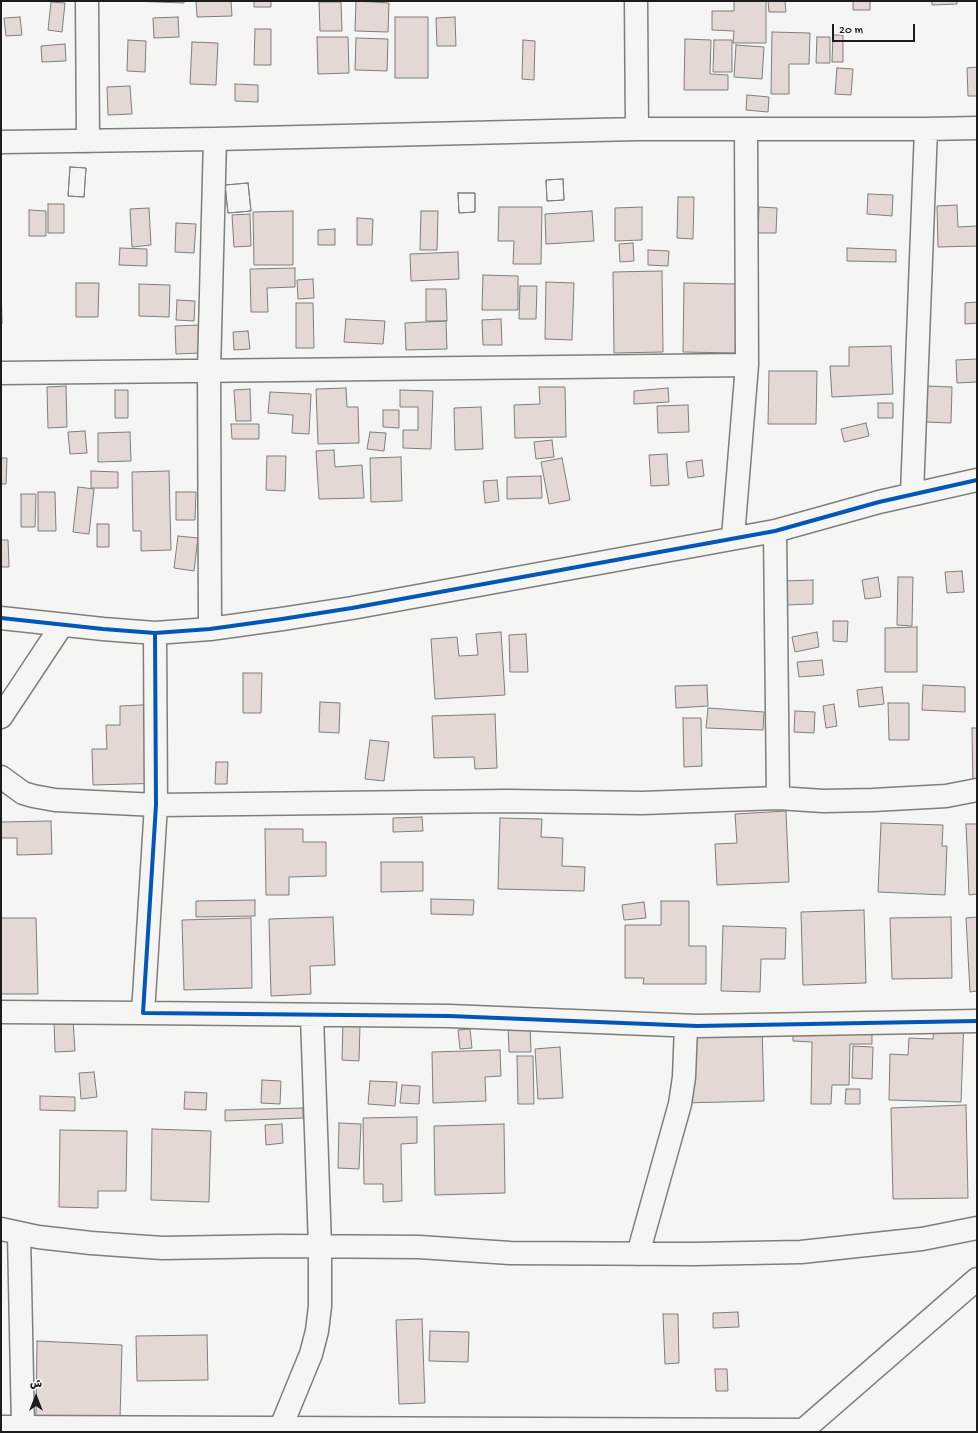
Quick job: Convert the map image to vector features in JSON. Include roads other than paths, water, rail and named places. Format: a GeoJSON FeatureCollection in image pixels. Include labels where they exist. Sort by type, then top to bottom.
{"type":"FeatureCollection","features":[{"type":"Feature","properties":{"kind":"street"},"geometry":{"type":"LineString","coordinates":[[86,1],[88,141]]}},
{"type":"Feature","properties":{"kind":"street"},"geometry":{"type":"LineString","coordinates":[[636,1],[637,129]]}},
{"type":"Feature","properties":{"kind":"street"},"geometry":{"type":"LineString","coordinates":[[1,142],[215,139],[637,129],[977,128]]}},
{"type":"Feature","properties":{"kind":"street"},"geometry":{"type":"LineString","coordinates":[[733,537],[747,366],[746,129]]}},
{"type":"Feature","properties":{"kind":"street"},"geometry":{"type":"LineString","coordinates":[[912,494],[926,129]]}},
{"type":"Feature","properties":{"kind":"street"},"geometry":{"type":"LineString","coordinates":[[210,629],[209,372],[215,139]]}},
{"type":"Feature","properties":{"kind":"street"},"geometry":{"type":"LineString","coordinates":[[1,373],[747,366]]}},
{"type":"Feature","properties":{"kind":"street"},"geometry":{"type":"LineString","coordinates":[[1,618],[155,633],[210,629],[352,608],[775,530],[912,494],[977,480]]}},
{"type":"Feature","properties":{"kind":"street"},"geometry":{"type":"LineString","coordinates":[[775,530],[778,798]]}},
{"type":"Feature","properties":{"kind":"street"},"geometry":{"type":"LineString","coordinates":[[1,717],[62,625]]}},
{"type":"Feature","properties":{"kind":"street"},"geometry":{"type":"LineString","coordinates":[[143,1013],[156,805],[155,633]]}},
{"type":"Feature","properties":{"kind":"street"},"geometry":{"type":"LineString","coordinates":[[1,777],[23,793],[55,800],[156,805],[508,801],[643,803],[778,798],[823,802],[946,796],[977,790]]}},
{"type":"Feature","properties":{"kind":"street"},"geometry":{"type":"LineString","coordinates":[[1,1012],[312,1016],[449,1016],[686,1026],[977,1021]]}},
{"type":"Feature","properties":{"kind":"street"},"geometry":{"type":"LineString","coordinates":[[279,1430],[311,1354],[317,1331],[320,1306],[320,1246],[312,1016]]}},
{"type":"Feature","properties":{"kind":"street"},"geometry":{"type":"LineString","coordinates":[[638,1254],[680,1104],[684,1077],[686,1026]]}},
{"type":"Feature","properties":{"kind":"street"},"geometry":{"type":"LineString","coordinates":[[23,1427],[10,1232],[91,1243],[162,1248],[320,1246],[419,1247],[510,1254],[638,1254],[802,1252],[922,1239],[977,1228]]}},
{"type":"Feature","properties":{"kind":"street"},"geometry":{"type":"LineString","coordinates":[[1,1427],[279,1430],[802,1431],[977,1279]]}}]}
